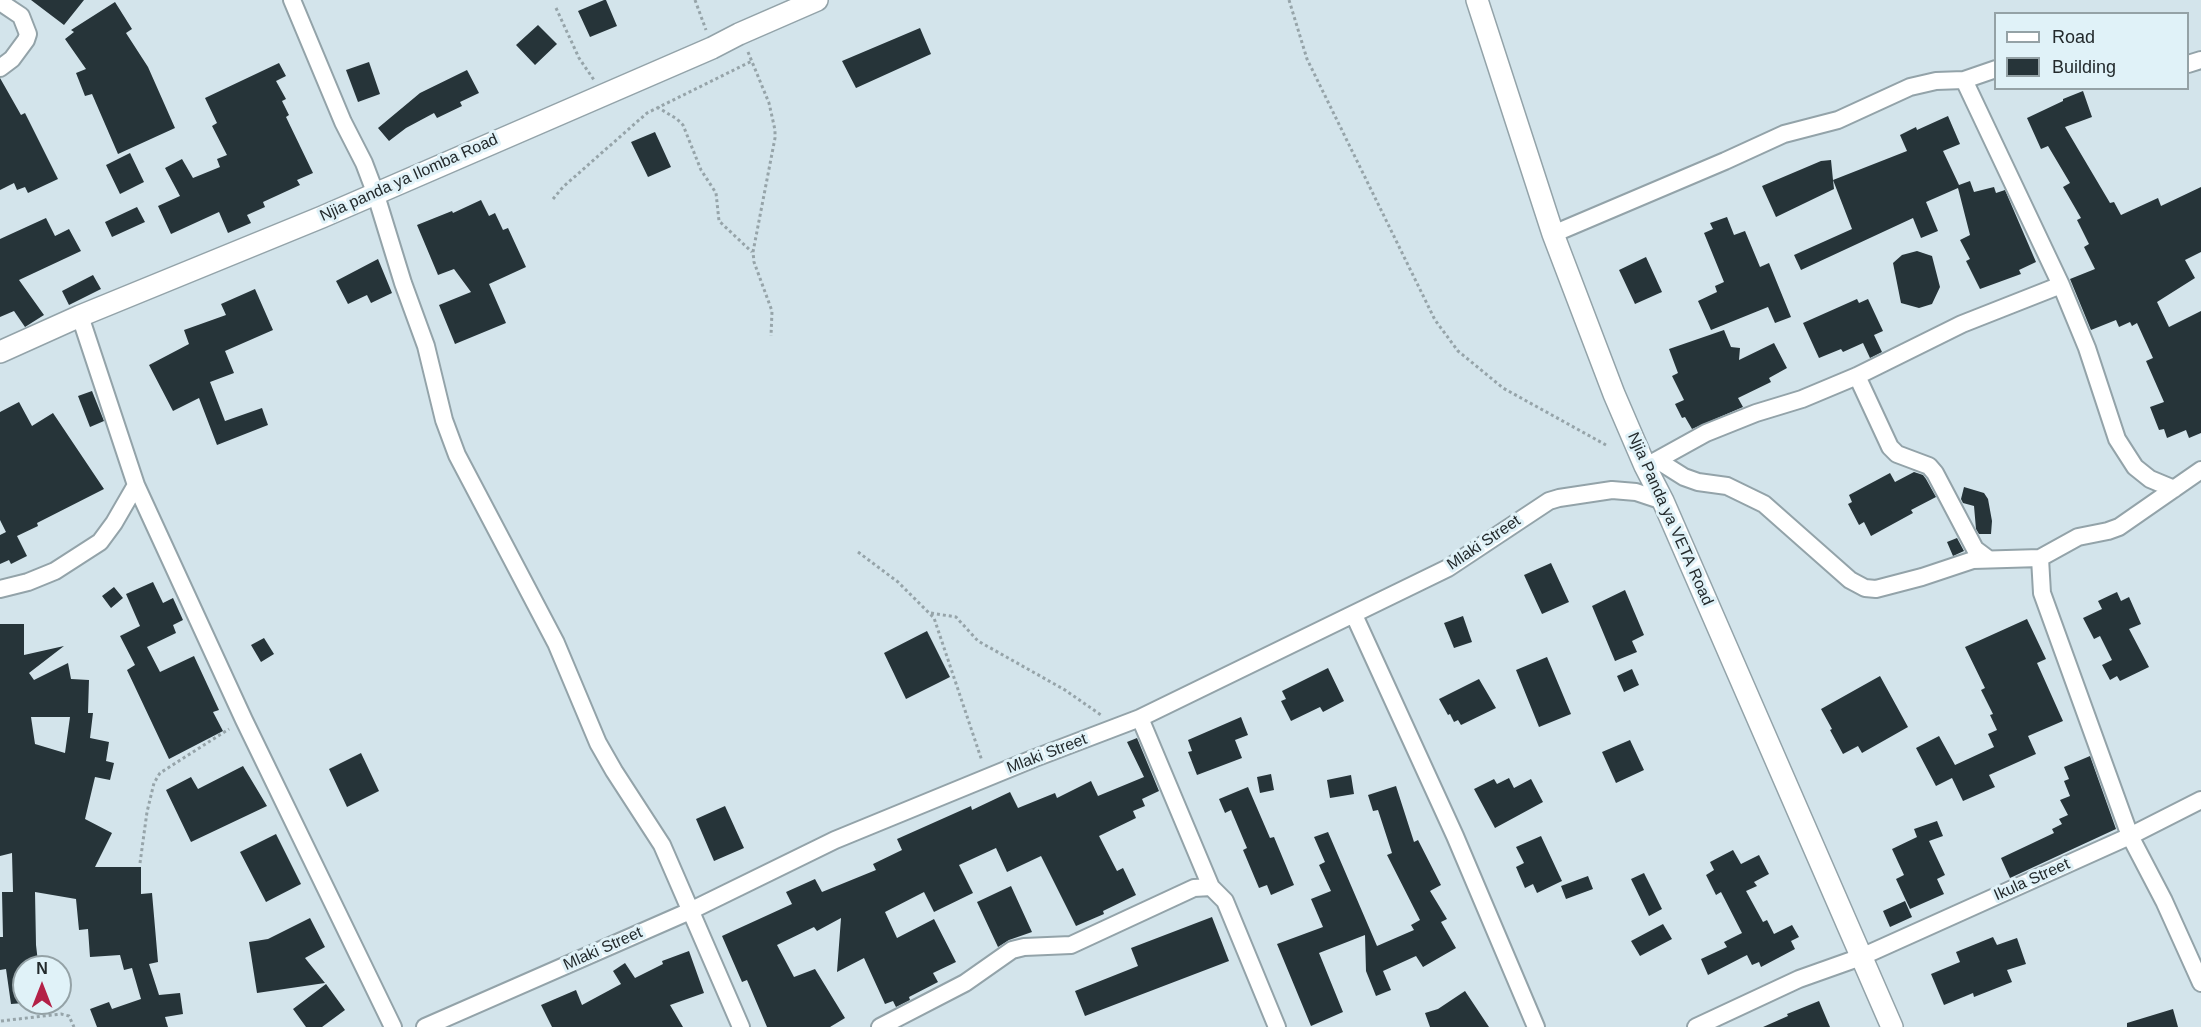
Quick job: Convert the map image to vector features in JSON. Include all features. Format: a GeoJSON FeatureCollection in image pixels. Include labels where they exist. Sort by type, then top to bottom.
{"type":"FeatureCollection","features":[{"type":"Feature","properties":{"kind":"street"},"geometry":{"type":"LineString","coordinates":[[292,0],[375,192],[403,283],[426,346],[444,420],[458,455],[556,643],[598,743],[662,845],[741,1027]]}},
{"type":"Feature","properties":{"kind":"street","name":"Njia panda ya Ilomba Road"},"geometry":{"type":"LineString","coordinates":[[0,352],[80,316],[322,217],[375,192],[712,48],[817,0]]}},
{"type":"Feature","properties":{"kind":"street","name":"Njia Panda ya VETA Road"},"geometry":{"type":"LineString","coordinates":[[1477,0],[1553,234],[1583,318],[1651,463],[1663,501],[1892,1027]]}},
{"type":"Feature","properties":{"kind":"street"},"geometry":{"type":"LineString","coordinates":[[0,2],[21,16],[28,34],[12,59],[0,68]]}},
{"type":"Feature","properties":{"kind":"street"},"geometry":{"type":"LineString","coordinates":[[1553,234],[1784,134],[1838,120],[1910,87],[1936,81],[1964,80],[1994,69]]}},
{"type":"Feature","properties":{"kind":"street"},"geometry":{"type":"LineString","coordinates":[[1964,80],[2061,285],[2087,348],[2117,439],[2135,467],[2150,479],[2174,489]]}},
{"type":"Feature","properties":{"kind":"street"},"geometry":{"type":"LineString","coordinates":[[1651,463],[1706,433],[1756,413],[1802,399],[1857,376],[1962,324],[2061,285]]}},
{"type":"Feature","properties":{"kind":"street"},"geometry":{"type":"LineString","coordinates":[[80,316],[136,485],[244,720],[393,1027]]}},
{"type":"Feature","properties":{"kind":"street"},"geometry":{"type":"LineString","coordinates":[[1857,376],[1890,447],[1897,454],[1929,466],[1935,473],[1975,549],[1987,558]]}},
{"type":"Feature","properties":{"kind":"street"},"geometry":{"type":"LineString","coordinates":[[1651,463],[1698,482],[1727,486],[1764,504],[1850,580],[1864,588],[1876,589],[1922,577],[1956,564],[1987,558],[2040,558],[2078,537],[2119,527],[2201,470]]}},
{"type":"Feature","properties":{"kind":"street"},"geometry":{"type":"LineString","coordinates":[[0,589],[28,582],[55,571],[100,542],[136,485]]}},
{"type":"Feature","properties":{"kind":"street","name":"Mlaki Street"},"geometry":{"type":"LineString","coordinates":[[424,1027],[690,911],[835,840],[987,777],[1140,718],[1448,568],[1530,512],[1559,498],[1624,490],[1663,501]]}},
{"type":"Feature","properties":{"kind":"street"},"geometry":{"type":"LineString","coordinates":[[2040,558],[2042,593],[2130,836],[2164,901],[2201,982]]}},
{"type":"Feature","properties":{"kind":"street"},"geometry":{"type":"LineString","coordinates":[[1353,615],[1455,836],[1536,1027]]}},
{"type":"Feature","properties":{"kind":"street"},"geometry":{"type":"LineString","coordinates":[[1140,718],[1211,887],[1225,901],[1277,1027]]}},
{"type":"Feature","properties":{"kind":"street","name":"Ikula Street"},"geometry":{"type":"LineString","coordinates":[[1696,1027],[1799,979],[1861,957],[2130,836],[2201,800]]}},
{"type":"Feature","properties":{"kind":"street"},"geometry":{"type":"LineString","coordinates":[[880,1027],[964,983],[1012,950],[1024,947],[1071,945],[1194,888],[1211,887]]}},
{"type":"Feature","properties":{"kind":"path"},"geometry":{"type":"LineString","coordinates":[[695,0],[712,48]]}},
{"type":"Feature","properties":{"kind":"path"},"geometry":{"type":"LineString","coordinates":[[1289,0],[1307,59],[1435,320],[1458,351],[1503,388],[1606,445]]}},
{"type":"Feature","properties":{"kind":"path"},"geometry":{"type":"LineString","coordinates":[[556,8],[579,58],[603,94]]}},
{"type":"Feature","properties":{"kind":"path"},"geometry":{"type":"LineString","coordinates":[[739,34],[769,103],[775,138],[753,252],[753,262],[772,311],[771,336]]}},
{"type":"Feature","properties":{"kind":"path"},"geometry":{"type":"LineString","coordinates":[[553,199],[635,122],[657,107],[752,61]]}},
{"type":"Feature","properties":{"kind":"path"},"geometry":{"type":"LineString","coordinates":[[657,107],[683,125],[701,170],[716,193],[719,221],[753,252]]}},
{"type":"Feature","properties":{"kind":"path"},"geometry":{"type":"LineString","coordinates":[[858,552],[897,582],[931,613],[938,625],[987,777]]}},
{"type":"Feature","properties":{"kind":"path"},"geometry":{"type":"LineString","coordinates":[[931,613],[956,617],[978,640],[1065,690],[1117,726]]}},
{"type":"Feature","properties":{"kind":"path"},"geometry":{"type":"LineString","coordinates":[[140,863],[147,812],[154,783],[160,773],[244,720]]}},
{"type":"Feature","properties":{"kind":"path"},"geometry":{"type":"LineString","coordinates":[[1,1020],[61,1014],[69,1016],[74,1027]]}},
{"type":"Feature","properties":{"kind":"building"},"geometry":{"type":"Polygon","coordinates":[[[31,0],[84,0],[64,25],[31,0]]]}},
{"type":"Feature","properties":{"kind":"building"},"geometry":{"type":"Polygon","coordinates":[[[604,0],[617,26],[590,37],[578,11],[604,0]]]}},
{"type":"Feature","properties":{"kind":"building"},"geometry":{"type":"Polygon","coordinates":[[[115,2],[132,29],[126,33],[148,67],[175,128],[118,154],[92,94],[85,96],[76,73],[86,69],[65,39],[74,32],[71,30],[115,2]]]}},
{"type":"Feature","properties":{"kind":"building"},"geometry":{"type":"Polygon","coordinates":[[[538,25],[557,44],[535,65],[516,45],[538,25]]]}},
{"type":"Feature","properties":{"kind":"building"},"geometry":{"type":"Polygon","coordinates":[[[920,28],[931,54],[856,88],[842,61],[920,28]]]}},
{"type":"Feature","properties":{"kind":"building"},"geometry":{"type":"Polygon","coordinates":[[[369,62],[380,94],[358,102],[346,70],[369,62]]]}},
{"type":"Feature","properties":{"kind":"building"},"geometry":{"type":"Polygon","coordinates":[[[279,63],[286,76],[276,81],[286,99],[282,101],[289,115],[286,117],[313,173],[297,180],[300,185],[263,202],[265,207],[247,215],[251,223],[228,233],[219,212],[171,234],[158,206],[180,196],[165,168],[182,159],[193,178],[220,167],[217,159],[227,155],[212,126],[217,123],[205,98],[279,63]]]}},
{"type":"Feature","properties":{"kind":"building"},"geometry":{"type":"Polygon","coordinates":[[[467,70],[479,93],[460,102],[462,106],[437,118],[434,113],[406,128],[389,141],[378,128],[420,93],[467,70]]]}},
{"type":"Feature","properties":{"kind":"building"},"geometry":{"type":"Polygon","coordinates":[[[0,78],[21,115],[25,113],[58,179],[28,193],[25,187],[17,190],[14,183],[0,190],[0,78]]]}},
{"type":"Feature","properties":{"kind":"building"},"geometry":{"type":"Polygon","coordinates":[[[2083,91],[2092,117],[2065,127],[2110,203],[2114,202],[2121,215],[2158,198],[2161,206],[2201,187],[2201,252],[2185,260],[2195,278],[2157,302],[2169,327],[2201,311],[2201,433],[2189,438],[2186,430],[2167,438],[2164,429],[2159,430],[2150,407],[2164,402],[2146,361],[2153,358],[2137,323],[2132,326],[2130,322],[2119,327],[2116,320],[2091,330],[2070,279],[2095,269],[2084,247],[2089,244],[2077,220],[2081,218],[2063,187],[2070,183],[2048,146],[2041,149],[2027,118],[2083,91]]]}},
{"type":"Feature","properties":{"kind":"building"},"geometry":{"type":"Polygon","coordinates":[[[1948,116],[1960,144],[1943,151],[1959,185],[1970,181],[1974,192],[1994,187],[1996,193],[2005,190],[2036,262],[2019,270],[2021,274],[1980,289],[1966,261],[1970,259],[1960,240],[1970,235],[1958,188],[1926,202],[1938,231],[1921,238],[1913,218],[1801,270],[1794,255],[1852,229],[1833,180],[1907,151],[1900,135],[1948,116]]]}},
{"type":"Feature","properties":{"kind":"building"},"geometry":{"type":"Polygon","coordinates":[[[655,132],[671,167],[648,177],[631,142],[655,132]]]}},
{"type":"Feature","properties":{"kind":"building"},"geometry":{"type":"Polygon","coordinates":[[[130,153],[144,182],[120,194],[106,165],[130,153]]]}},
{"type":"Feature","properties":{"kind":"building"},"geometry":{"type":"Polygon","coordinates":[[[1831,160],[1834,189],[1776,217],[1762,186],[1821,161],[1831,160]]]}},
{"type":"Feature","properties":{"kind":"building"},"geometry":{"type":"Polygon","coordinates":[[[481,200],[489,216],[495,213],[503,230],[508,228],[526,267],[489,284],[506,323],[455,344],[439,305],[471,292],[454,269],[438,275],[417,225],[452,211],[453,213],[481,200]]]}},
{"type":"Feature","properties":{"kind":"building"},"geometry":{"type":"Polygon","coordinates":[[[137,207],[145,222],[112,237],[105,222],[137,207]]]}},
{"type":"Feature","properties":{"kind":"building"},"geometry":{"type":"Polygon","coordinates":[[[1727,217],[1734,235],[1745,231],[1760,267],[1769,263],[1791,317],[1775,323],[1768,307],[1711,330],[1698,301],[1717,292],[1715,286],[1724,282],[1704,233],[1713,229],[1710,223],[1727,217]]]}},
{"type":"Feature","properties":{"kind":"building"},"geometry":{"type":"Polygon","coordinates":[[[46,218],[55,236],[69,229],[81,251],[19,280],[44,315],[25,327],[14,311],[0,317],[0,239],[46,218]]]}},
{"type":"Feature","properties":{"kind":"building"},"geometry":{"type":"Polygon","coordinates":[[[1917,251],[1932,256],[1940,287],[1932,304],[1919,308],[1901,303],[1893,263],[1902,255],[1917,251]]]}},
{"type":"Feature","properties":{"kind":"building"},"geometry":{"type":"Polygon","coordinates":[[[1646,257],[1662,292],[1635,304],[1619,270],[1646,257]]]}},
{"type":"Feature","properties":{"kind":"building"},"geometry":{"type":"Polygon","coordinates":[[[378,259],[392,293],[371,303],[367,295],[348,304],[336,281],[378,259]]]}},
{"type":"Feature","properties":{"kind":"building"},"geometry":{"type":"Polygon","coordinates":[[[93,275],[101,289],[69,305],[62,291],[93,275]]]}},
{"type":"Feature","properties":{"kind":"building"},"geometry":{"type":"Polygon","coordinates":[[[255,289],[273,330],[225,351],[234,373],[210,382],[225,421],[262,408],[268,425],[217,445],[199,398],[173,411],[149,365],[189,344],[184,330],[226,315],[221,304],[255,289]]]}},
{"type":"Feature","properties":{"kind":"building"},"geometry":{"type":"Polygon","coordinates":[[[1857,299],[1859,303],[1868,299],[1883,331],[1874,335],[1882,352],[1870,358],[1863,343],[1843,352],[1841,349],[1819,358],[1803,323],[1857,299]]]}},
{"type":"Feature","properties":{"kind":"building"},"geometry":{"type":"Polygon","coordinates":[[[1724,330],[1731,347],[1740,348],[1739,360],[1774,343],[1787,368],[1769,378],[1771,382],[1738,398],[1743,407],[1692,429],[1685,417],[1682,418],[1675,404],[1684,400],[1672,376],[1678,373],[1669,349],[1724,330]]]}},
{"type":"Feature","properties":{"kind":"building"},"geometry":{"type":"Polygon","coordinates":[[[92,391],[104,421],[90,427],[78,396],[92,391]]]}},
{"type":"Feature","properties":{"kind":"building"},"geometry":{"type":"Polygon","coordinates":[[[19,402],[32,426],[53,413],[104,489],[37,523],[38,526],[17,536],[27,556],[11,564],[9,560],[0,564],[0,535],[6,532],[0,520],[0,412],[19,402]]]}},
{"type":"Feature","properties":{"kind":"building"},"geometry":{"type":"Polygon","coordinates":[[[1914,472],[1923,475],[1936,497],[1911,510],[1913,513],[1871,536],[1864,522],[1859,525],[1848,504],[1852,502],[1849,495],[1890,473],[1895,482],[1914,472]]]}},
{"type":"Feature","properties":{"kind":"building"},"geometry":{"type":"Polygon","coordinates":[[[1964,487],[1984,493],[1988,499],[1992,521],[1991,534],[1979,534],[1976,529],[1974,506],[1963,503],[1961,499],[1964,487]]]}},
{"type":"Feature","properties":{"kind":"building"},"geometry":{"type":"Polygon","coordinates":[[[1957,538],[1964,551],[1953,556],[1947,542],[1957,538]]]}},
{"type":"Feature","properties":{"kind":"building"},"geometry":{"type":"Polygon","coordinates":[[[1551,563],[1569,602],[1542,614],[1524,575],[1551,563]]]}},
{"type":"Feature","properties":{"kind":"building"},"geometry":{"type":"Polygon","coordinates":[[[153,582],[163,603],[173,598],[183,620],[173,625],[176,633],[147,647],[160,672],[194,656],[219,710],[213,712],[223,731],[169,759],[127,670],[135,665],[120,636],[140,626],[126,594],[153,582]]]}},
{"type":"Feature","properties":{"kind":"building"},"geometry":{"type":"Polygon","coordinates":[[[114,587],[123,598],[111,608],[102,596],[114,587]]]}},
{"type":"Feature","properties":{"kind":"building"},"geometry":{"type":"Polygon","coordinates":[[[1625,590],[1644,635],[1632,641],[1637,652],[1615,661],[1592,606],[1625,590]]]}},
{"type":"Feature","properties":{"kind":"building"},"geometry":{"type":"Polygon","coordinates":[[[2117,592],[2121,601],[2129,597],[2141,624],[2129,629],[2149,667],[2120,681],[2117,676],[2110,680],[2102,665],[2112,660],[2100,636],[2094,639],[2083,618],[2102,609],[2098,601],[2117,592]]]}},
{"type":"Feature","properties":{"kind":"building"},"geometry":{"type":"Polygon","coordinates":[[[1463,616],[1472,642],[1454,648],[1444,623],[1463,616]]]}},
{"type":"Feature","properties":{"kind":"building"},"geometry":{"type":"Polygon","coordinates":[[[2027,619],[2046,659],[2037,663],[2063,721],[2028,736],[2036,754],[1989,775],[1995,787],[1963,801],[1952,778],[1936,786],[1916,748],[1939,736],[1955,765],[1994,747],[1988,734],[1997,730],[1990,715],[1993,714],[1981,690],[1985,688],[1965,647],[2027,619]]]}},
{"type":"Feature","properties":{"kind":"building"},"geometry":{"type":"Polygon","coordinates":[[[0,624],[24,624],[24,655],[64,646],[29,673],[34,680],[68,663],[71,679],[89,680],[88,713],[93,713],[90,738],[109,742],[106,761],[114,763],[110,780],[95,777],[85,819],[112,833],[95,867],[141,867],[141,894],[152,893],[158,962],[149,964],[159,995],[180,993],[183,1014],[165,1017],[168,1027],[97,1027],[90,1009],[109,1002],[112,1009],[141,999],[132,968],[124,970],[120,955],[90,957],[88,929],[79,930],[76,899],[35,892],[37,955],[12,955],[11,1004],[6,969],[0,970],[0,937],[3,937],[2,892],[13,892],[12,853],[0,856],[0,624]],[[31,717],[35,744],[65,753],[70,717],[31,717]]]}},
{"type":"Feature","properties":{"kind":"building"},"geometry":{"type":"Polygon","coordinates":[[[927,631],[950,677],[906,699],[884,653],[927,631]]]}},
{"type":"Feature","properties":{"kind":"building"},"geometry":{"type":"Polygon","coordinates":[[[264,638],[274,654],[261,662],[251,645],[264,638]]]}},
{"type":"Feature","properties":{"kind":"building"},"geometry":{"type":"Polygon","coordinates":[[[1547,657],[1571,714],[1539,727],[1516,670],[1547,657]]]}},
{"type":"Feature","properties":{"kind":"building"},"geometry":{"type":"Polygon","coordinates":[[[1328,668],[1344,701],[1323,712],[1320,707],[1291,721],[1281,701],[1286,699],[1282,691],[1328,668]]]}},
{"type":"Feature","properties":{"kind":"building"},"geometry":{"type":"Polygon","coordinates":[[[1632,669],[1639,685],[1624,692],[1617,676],[1632,669]]]}},
{"type":"Feature","properties":{"kind":"building"},"geometry":{"type":"Polygon","coordinates":[[[1880,676],[1908,727],[1862,753],[1858,746],[1843,754],[1821,709],[1880,676]]]}},
{"type":"Feature","properties":{"kind":"building"},"geometry":{"type":"Polygon","coordinates":[[[1479,679],[1496,708],[1461,725],[1458,720],[1454,722],[1439,699],[1479,679]]]}},
{"type":"Feature","properties":{"kind":"building"},"geometry":{"type":"Polygon","coordinates":[[[1241,717],[1248,735],[1235,740],[1242,758],[1197,775],[1188,752],[1192,751],[1188,740],[1241,717]]]}},
{"type":"Feature","properties":{"kind":"building"},"geometry":{"type":"Polygon","coordinates":[[[1137,738],[1159,791],[1142,799],[1145,806],[1133,811],[1136,818],[1099,836],[1117,871],[1123,868],[1136,895],[1103,911],[1104,914],[1076,926],[1041,856],[1007,872],[996,848],[959,865],[973,893],[934,912],[924,892],[885,912],[897,938],[934,919],[956,962],[933,973],[938,982],[909,997],[910,1000],[896,1007],[893,1001],[885,1004],[864,958],[837,972],[841,918],[817,931],[814,927],[777,945],[794,977],[815,969],[845,1018],[830,1027],[767,1027],[747,980],[742,982],[722,936],[792,904],[786,892],[815,879],[822,892],[876,870],[873,864],[902,850],[897,839],[971,806],[972,810],[1010,792],[1018,808],[1055,793],[1057,798],[1091,781],[1098,796],[1144,777],[1127,742],[1137,738]]]}},
{"type":"Feature","properties":{"kind":"building"},"geometry":{"type":"Polygon","coordinates":[[[1630,740],[1644,770],[1616,783],[1602,752],[1630,740]]]}},
{"type":"Feature","properties":{"kind":"building"},"geometry":{"type":"Polygon","coordinates":[[[361,753],[379,791],[347,807],[329,769],[361,753]]]}},
{"type":"Feature","properties":{"kind":"building"},"geometry":{"type":"Polygon","coordinates":[[[2090,756],[2116,829],[2010,878],[2001,858],[2054,833],[2052,829],[2062,824],[2059,819],[2068,815],[2060,800],[2070,796],[2064,781],[2069,779],[2064,767],[2090,756]]]}},
{"type":"Feature","properties":{"kind":"building"},"geometry":{"type":"Polygon","coordinates":[[[243,766],[267,806],[191,842],[166,790],[191,777],[198,789],[243,766]]]}},
{"type":"Feature","properties":{"kind":"building"},"geometry":{"type":"Polygon","coordinates":[[[1271,774],[1274,790],[1260,793],[1257,777],[1271,774]]]}},
{"type":"Feature","properties":{"kind":"building"},"geometry":{"type":"Polygon","coordinates":[[[1351,775],[1354,794],[1330,798],[1327,780],[1351,775]]]}},
{"type":"Feature","properties":{"kind":"building"},"geometry":{"type":"Polygon","coordinates":[[[1509,778],[1514,788],[1531,779],[1543,802],[1495,828],[1474,789],[1494,779],[1497,784],[1509,778]]]}},
{"type":"Feature","properties":{"kind":"building"},"geometry":{"type":"Polygon","coordinates":[[[1396,786],[1414,842],[1418,840],[1441,885],[1430,891],[1447,919],[1441,922],[1456,948],[1423,967],[1416,956],[1383,971],[1391,990],[1376,996],[1366,971],[1365,935],[1319,953],[1343,1012],[1311,1026],[1277,944],[1323,927],[1311,899],[1331,891],[1319,865],[1325,862],[1314,837],[1328,832],[1377,946],[1414,930],[1411,925],[1420,920],[1387,855],[1392,853],[1378,810],[1373,811],[1368,795],[1396,786]]]}},
{"type":"Feature","properties":{"kind":"building"},"geometry":{"type":"Polygon","coordinates":[[[1248,787],[1270,838],[1274,837],[1294,885],[1271,895],[1267,885],[1259,888],[1243,850],[1247,848],[1231,810],[1225,813],[1219,799],[1248,787]]]}},
{"type":"Feature","properties":{"kind":"building"},"geometry":{"type":"Polygon","coordinates":[[[725,806],[744,848],[714,861],[696,819],[725,806]]]}},
{"type":"Feature","properties":{"kind":"building"},"geometry":{"type":"Polygon","coordinates":[[[1937,821],[1943,836],[1929,841],[1945,875],[1937,879],[1944,894],[1910,909],[1896,879],[1904,875],[1892,849],[1917,837],[1914,829],[1937,821]]]}},
{"type":"Feature","properties":{"kind":"building"},"geometry":{"type":"Polygon","coordinates":[[[276,834],[301,884],[266,902],[240,852],[276,834]]]}},
{"type":"Feature","properties":{"kind":"building"},"geometry":{"type":"Polygon","coordinates":[[[1541,836],[1562,881],[1537,893],[1533,884],[1525,888],[1516,867],[1524,863],[1516,847],[1541,836]]]}},
{"type":"Feature","properties":{"kind":"building"},"geometry":{"type":"Polygon","coordinates":[[[1733,850],[1741,864],[1759,855],[1769,874],[1754,882],[1757,886],[1746,891],[1763,922],[1767,920],[1774,934],[1792,925],[1799,937],[1791,941],[1795,949],[1761,967],[1759,962],[1752,965],[1747,955],[1708,975],[1701,959],[1727,947],[1724,942],[1742,933],[1721,892],[1716,895],[1706,875],[1714,870],[1710,862],[1733,850]]]}},
{"type":"Feature","properties":{"kind":"building"},"geometry":{"type":"Polygon","coordinates":[[[1644,873],[1662,909],[1649,916],[1631,879],[1644,873]]]}},
{"type":"Feature","properties":{"kind":"building"},"geometry":{"type":"Polygon","coordinates":[[[1588,876],[1593,889],[1566,899],[1561,886],[1588,876]]]}},
{"type":"Feature","properties":{"kind":"building"},"geometry":{"type":"Polygon","coordinates":[[[1011,886],[1032,932],[1009,940],[998,947],[977,902],[1011,886]]]}},
{"type":"Feature","properties":{"kind":"building"},"geometry":{"type":"Polygon","coordinates":[[[1905,901],[1912,917],[1890,927],[1883,911],[1905,901]]]}},
{"type":"Feature","properties":{"kind":"building"},"geometry":{"type":"Polygon","coordinates":[[[1212,917],[1229,961],[1085,1016],[1075,991],[1138,966],[1131,948],[1212,917]]]}},
{"type":"Feature","properties":{"kind":"building"},"geometry":{"type":"Polygon","coordinates":[[[310,918],[325,947],[305,958],[325,983],[257,993],[249,942],[268,939],[310,918]]]}},
{"type":"Feature","properties":{"kind":"building"},"geometry":{"type":"Polygon","coordinates":[[[1663,924],[1672,939],[1640,956],[1631,941],[1663,924]]]}},
{"type":"Feature","properties":{"kind":"building"},"geometry":{"type":"Polygon","coordinates":[[[1993,937],[1997,945],[2017,938],[2026,964],[2007,970],[2012,982],[1974,997],[1973,993],[1944,1005],[1931,974],[1960,962],[1956,952],[1993,937]]]}},
{"type":"Feature","properties":{"kind":"building"},"geometry":{"type":"Polygon","coordinates":[[[689,951],[704,993],[670,1005],[683,1027],[552,1027],[541,1005],[576,990],[582,1005],[621,984],[613,971],[625,963],[635,978],[663,964],[662,961],[689,951]]]}},
{"type":"Feature","properties":{"kind":"building"},"geometry":{"type":"Polygon","coordinates":[[[326,984],[345,1010],[322,1027],[306,1027],[293,1009],[326,984]]]}},
{"type":"Feature","properties":{"kind":"building"},"geometry":{"type":"Polygon","coordinates":[[[1465,991],[1489,1027],[1430,1027],[1425,1013],[1438,1009],[1465,991]]]}},
{"type":"Feature","properties":{"kind":"building"},"geometry":{"type":"Polygon","coordinates":[[[1819,1001],[1830,1027],[1763,1027],[1788,1016],[1787,1014],[1819,1001]]]}},
{"type":"Feature","properties":{"kind":"building"},"geometry":{"type":"Polygon","coordinates":[[[2173,1009],[2178,1027],[2127,1027],[2127,1023],[2173,1009]]]}}]}
